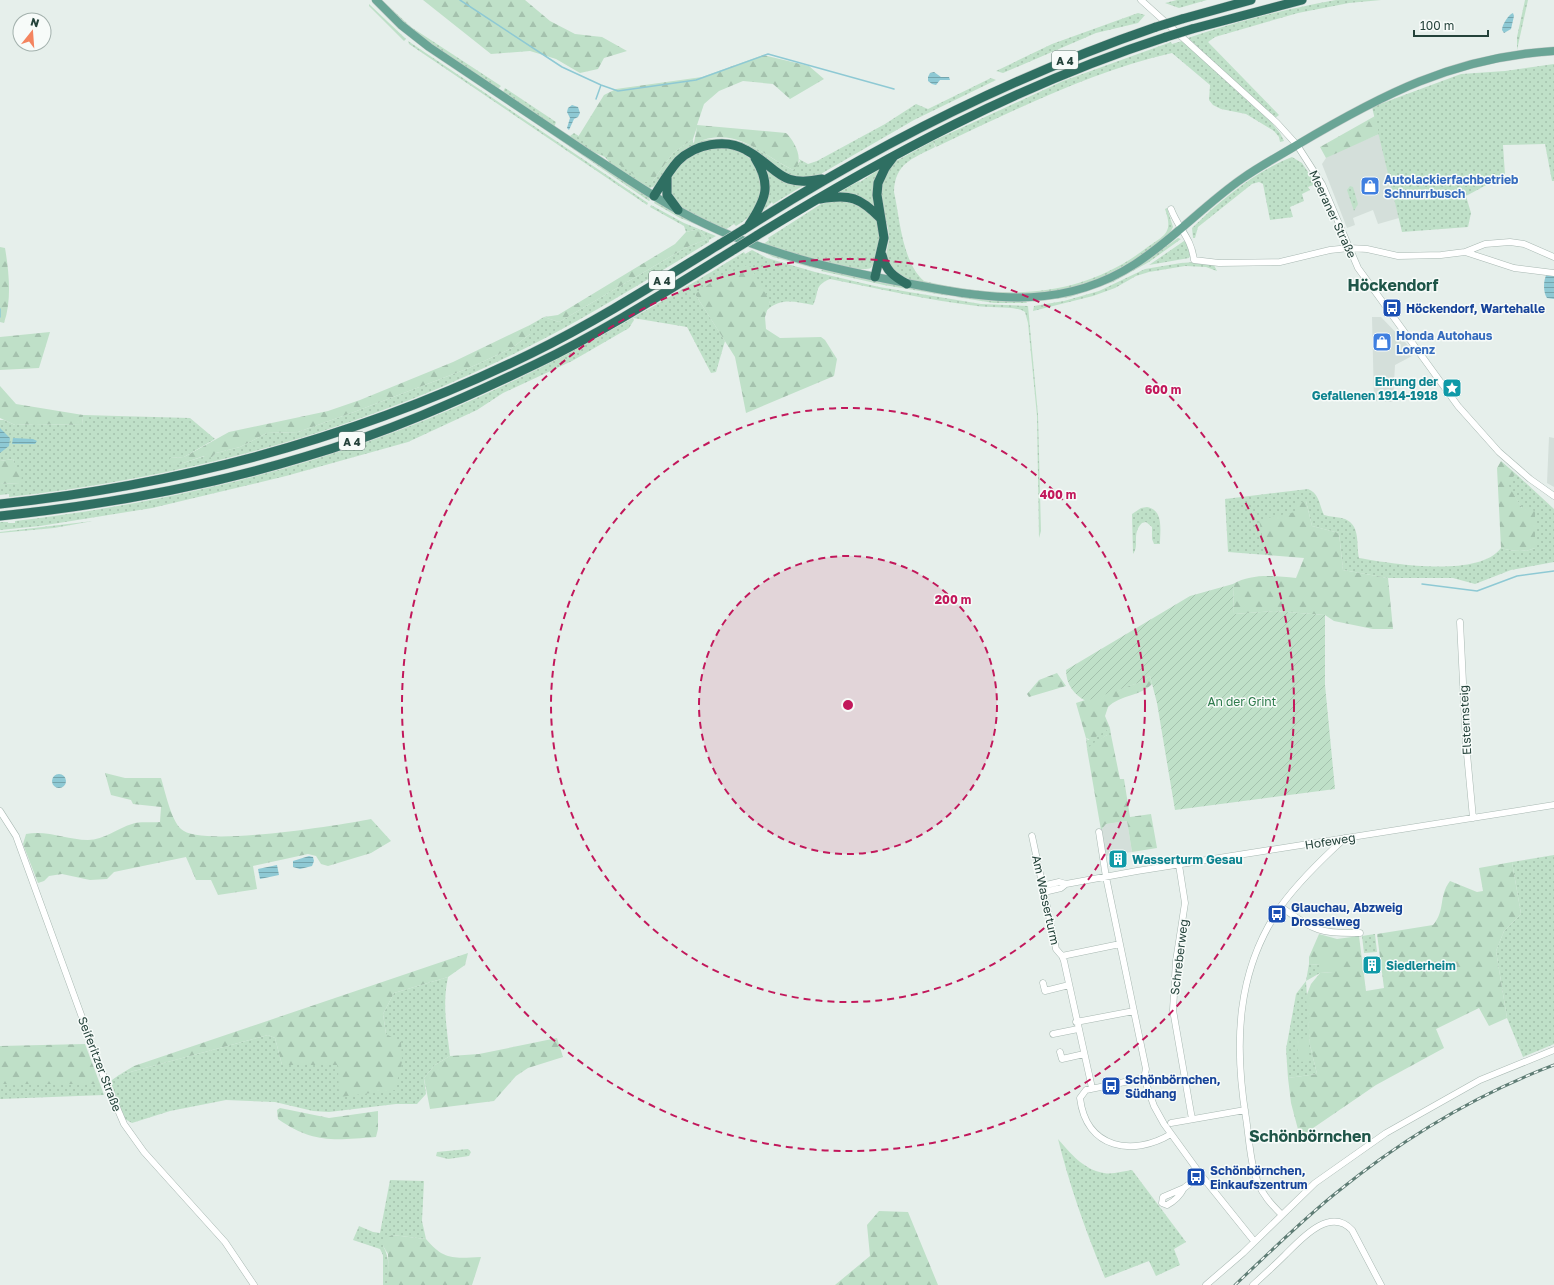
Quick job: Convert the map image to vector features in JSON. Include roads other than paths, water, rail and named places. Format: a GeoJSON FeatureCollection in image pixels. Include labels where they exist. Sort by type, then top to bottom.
{"type":"FeatureCollection","features":[{"type":"Feature","properties":{"kind":"highway","name":"A 4"},"geometry":{"type":"LineString","coordinates":[[0,504],[91,493],[168,479],[259,457],[347,430],[421,403],[532,353],[603,315],[827,178],[913,131],[984,96],[1064,61],[1156,27],[1251,0]]}},
{"type":"Feature","properties":{"kind":"highway","name":"A 4"},"geometry":{"type":"LineString","coordinates":[[0,516],[95,504],[192,486],[254,472],[358,440],[453,402],[538,363],[604,328],[815,200],[896,154],[1046,80],[1122,51],[1166,37],[1302,0]]}},
{"type":"Feature","properties":{"kind":"highway"},"geometry":{"type":"LineString","coordinates":[[654,196],[679,161],[690,152],[703,146],[722,144],[732,145],[752,153],[784,178],[796,182],[827,178]]}},
{"type":"Feature","properties":{"kind":"highway"},"geometry":{"type":"LineString","coordinates":[[746,228],[760,208],[765,193],[763,173],[752,153]]}},
{"type":"Feature","properties":{"kind":"highway"},"geometry":{"type":"LineString","coordinates":[[875,277],[882,254],[884,238],[877,195],[878,183],[885,168],[896,154]]}},
{"type":"Feature","properties":{"kind":"highway"},"geometry":{"type":"LineString","coordinates":[[668,176],[666,184],[667,195],[678,210]]}},
{"type":"Feature","properties":{"kind":"highway"},"geometry":{"type":"LineString","coordinates":[[815,200],[841,196],[853,197],[862,202],[881,219]]}},
{"type":"Feature","properties":{"kind":"highway"},"geometry":{"type":"LineString","coordinates":[[882,254],[885,266],[891,275],[907,284]]}},
{"type":"Feature","properties":{"kind":"main road"},"geometry":{"type":"LineString","coordinates":[[376,0],[401,25],[418,39],[654,196],[712,227],[772,251],[816,264],[907,284],[983,297],[1002,298],[1030,298],[1066,292],[1108,278],[1133,266],[1243,178],[1369,103],[1413,83],[1456,68],[1504,57],[1554,51]]}},
{"type":"Feature","properties":{"kind":"street","name":"Meeraner Straße"},"geometry":{"type":"LineString","coordinates":[[1142,0],[1277,123],[1297,145],[1322,184],[1358,268],[1464,414],[1499,452],[1530,479],[1554,496]]}},
{"type":"Feature","properties":{"kind":"street"},"geometry":{"type":"LineString","coordinates":[[1171,209],[1176,222],[1192,246],[1194,260],[1219,263],[1280,262],[1330,250],[1349,248],[1367,249],[1398,256],[1441,255],[1465,252],[1485,244],[1510,242],[1524,244],[1554,257]]}},
{"type":"Feature","properties":{"kind":"street"},"geometry":{"type":"LineString","coordinates":[[1465,252],[1514,268],[1554,273]]}},
{"type":"Feature","properties":{"kind":"street","name":"Elsternsteig"},"geometry":{"type":"LineString","coordinates":[[1460,622],[1466,743],[1473,818]]}},
{"type":"Feature","properties":{"kind":"street","name":"Hofeweg"},"geometry":{"type":"LineString","coordinates":[[1043,889],[1059,882],[1066,884],[1344,838],[1554,806]]}},
{"type":"Feature","properties":{"kind":"street","name":"Seiferitzer Straße"},"geometry":{"type":"LineString","coordinates":[[0,811],[16,836],[103,1075],[124,1124],[144,1152],[225,1242],[254,1285]]}},
{"type":"Feature","properties":{"kind":"street"},"geometry":{"type":"LineString","coordinates":[[1099,832],[1106,877],[1146,1069],[1144,1078],[1154,1106],[1201,1175],[1254,1241]]}},
{"type":"Feature","properties":{"kind":"street","name":"Am Wasserturm"},"geometry":{"type":"LineString","coordinates":[[1032,836],[1056,949],[1062,956],[1092,1088]]}},
{"type":"Feature","properties":{"kind":"street"},"geometry":{"type":"LineString","coordinates":[[1282,1215],[1265,1196],[1257,1178],[1245,1110],[1238,1048],[1240,1012],[1245,982],[1267,930],[1280,907],[1300,882],[1344,838]]}},
{"type":"Feature","properties":{"kind":"street","name":"Schreberweg"},"geometry":{"type":"LineString","coordinates":[[1179,865],[1185,903],[1174,973],[1173,1010],[1192,1119]]}},
{"type":"Feature","properties":{"kind":"street"},"geometry":{"type":"LineString","coordinates":[[1280,907],[1306,925],[1320,931],[1334,933],[1360,933]]}},
{"type":"Feature","properties":{"kind":"street"},"geometry":{"type":"LineString","coordinates":[[1062,956],[1120,944]]}},
{"type":"Feature","properties":{"kind":"street"},"geometry":{"type":"LineString","coordinates":[[1043,984],[1045,990],[1069,985]]}},
{"type":"Feature","properties":{"kind":"street"},"geometry":{"type":"LineString","coordinates":[[1052,1034],[1134,1011]]}},
{"type":"Feature","properties":{"kind":"street"},"geometry":{"type":"LineString","coordinates":[[1206,1285],[1228,1268],[1315,1183],[1386,1133],[1480,1080],[1554,1050]]}},
{"type":"Feature","properties":{"kind":"street"},"geometry":{"type":"LineString","coordinates":[[1060,1052],[1062,1059],[1084,1054]]}},
{"type":"Feature","properties":{"kind":"street"},"geometry":{"type":"LineString","coordinates":[[1144,1078],[1092,1088],[1082,1093],[1080,1098],[1081,1104],[1089,1124],[1102,1138],[1120,1146],[1139,1147],[1154,1144],[1172,1134]]}},
{"type":"Feature","properties":{"kind":"street"},"geometry":{"type":"LineString","coordinates":[[1171,1123],[1245,1110]]}},
{"type":"Feature","properties":{"kind":"street"},"geometry":{"type":"LineString","coordinates":[[1184,1188],[1201,1175]]}},
{"type":"Feature","properties":{"kind":"street"},"geometry":{"type":"LineString","coordinates":[[1253,1285],[1314,1228],[1340,1221],[1352,1230],[1381,1285]]}},
{"type":"Feature","properties":{"kind":"water"},"geometry":{"type":"Polygon","coordinates":[[[1513,13],[1514,16],[1511,29],[1504,33],[1502,28],[1504,23],[1513,13]]]}},
{"type":"Feature","properties":{"kind":"water"},"geometry":{"type":"Polygon","coordinates":[[[934,72],[941,77],[949,77],[950,80],[940,80],[936,85],[932,84],[928,81],[928,77],[930,73],[934,72]]]}},
{"type":"Feature","properties":{"kind":"water"},"geometry":{"type":"Polygon","coordinates":[[[572,105],[578,107],[580,113],[578,117],[574,119],[569,130],[567,128],[570,118],[567,112],[568,108],[572,105]]]}},
{"type":"Feature","properties":{"kind":"water"},"geometry":{"type":"Polygon","coordinates":[[[1547,274],[1554,276],[1554,299],[1547,298],[1544,290],[1544,282],[1547,274]]]}},
{"type":"Feature","properties":{"kind":"water"},"geometry":{"type":"Polygon","coordinates":[[[0,428],[10,438],[9,446],[0,453],[0,428]]]}},
{"type":"Feature","properties":{"kind":"water"},"geometry":{"type":"Polygon","coordinates":[[[13,438],[33,439],[37,441],[35,444],[12,444],[13,438]]]}},
{"type":"Feature","properties":{"kind":"water"},"geometry":{"type":"Polygon","coordinates":[[[59,774],[64,776],[66,781],[64,786],[59,788],[54,786],[52,781],[54,776],[59,774]]]}},
{"type":"Feature","properties":{"kind":"water"},"geometry":{"type":"Polygon","coordinates":[[[309,856],[313,857],[314,861],[312,866],[300,869],[293,867],[293,861],[309,856]]]}},
{"type":"Feature","properties":{"kind":"water"},"geometry":{"type":"Polygon","coordinates":[[[277,865],[279,875],[260,879],[258,869],[277,865]]]}},
{"type":"Feature","properties":{"kind":"waterway"},"geometry":{"type":"LineString","coordinates":[[460,0],[562,67],[618,91],[696,80],[768,54],[894,89]]}},
{"type":"Feature","properties":{"kind":"waterway"},"geometry":{"type":"LineString","coordinates":[[596,99],[601,85]]}},
{"type":"Feature","properties":{"kind":"waterway"},"geometry":{"type":"LineString","coordinates":[[0,309],[0,317]]}},
{"type":"Feature","properties":{"kind":"waterway"},"geometry":{"type":"LineString","coordinates":[[1422,584],[1477,591],[1517,576],[1554,571]]}},
{"type":"Feature","properties":{"kind":"railway"},"geometry":{"type":"LineString","coordinates":[[1235,1285],[1284,1238],[1323,1204],[1386,1155],[1440,1120],[1467,1105],[1496,1090],[1554,1065]]}},
{"type":"Feature","properties":{"kind":"place","name":"Autolackierfachbetrieb Schnurrbusch"},"geometry":{"type":"Point","coordinates":[1370,186]}},
{"type":"Feature","properties":{"kind":"place","name":"Höckendorf, Wartehalle"},"geometry":{"type":"Point","coordinates":[1392,308]}},
{"type":"Feature","properties":{"kind":"place","name":"Honda Autohaus Lorenz"},"geometry":{"type":"Point","coordinates":[1382,342]}},
{"type":"Feature","properties":{"kind":"place","name":"Ehrung der Gefallenen 1914-1918"},"geometry":{"type":"Point","coordinates":[1452,388]}},
{"type":"Feature","properties":{"kind":"place","name":"Wasserturm Gesau"},"geometry":{"type":"Point","coordinates":[1118,859]}},
{"type":"Feature","properties":{"kind":"place","name":"Glauchau, Abzweig Drosselweg"},"geometry":{"type":"Point","coordinates":[1277,914]}},
{"type":"Feature","properties":{"kind":"place","name":"Siedlerheim"},"geometry":{"type":"Point","coordinates":[1372,965]}},
{"type":"Feature","properties":{"kind":"place","name":"Schönbörnchen, Südhang"},"geometry":{"type":"Point","coordinates":[1111,1086]}},
{"type":"Feature","properties":{"kind":"place","name":"Schönbörnchen, Einkaufszentrum"},"geometry":{"type":"Point","coordinates":[1196,1177]}},
{"type":"Feature","properties":{"kind":"district","name":"Höckendorf"},"geometry":{"type":"Point","coordinates":[1393,285]}},
{"type":"Feature","properties":{"kind":"district","name":"Schönbörnchen"},"geometry":{"type":"Point","coordinates":[1310,1136]}},
{"type":"Feature","properties":{"kind":"park label","name":"An der Grint"},"geometry":{"type":"Point","coordinates":[1242,701]}}]}
